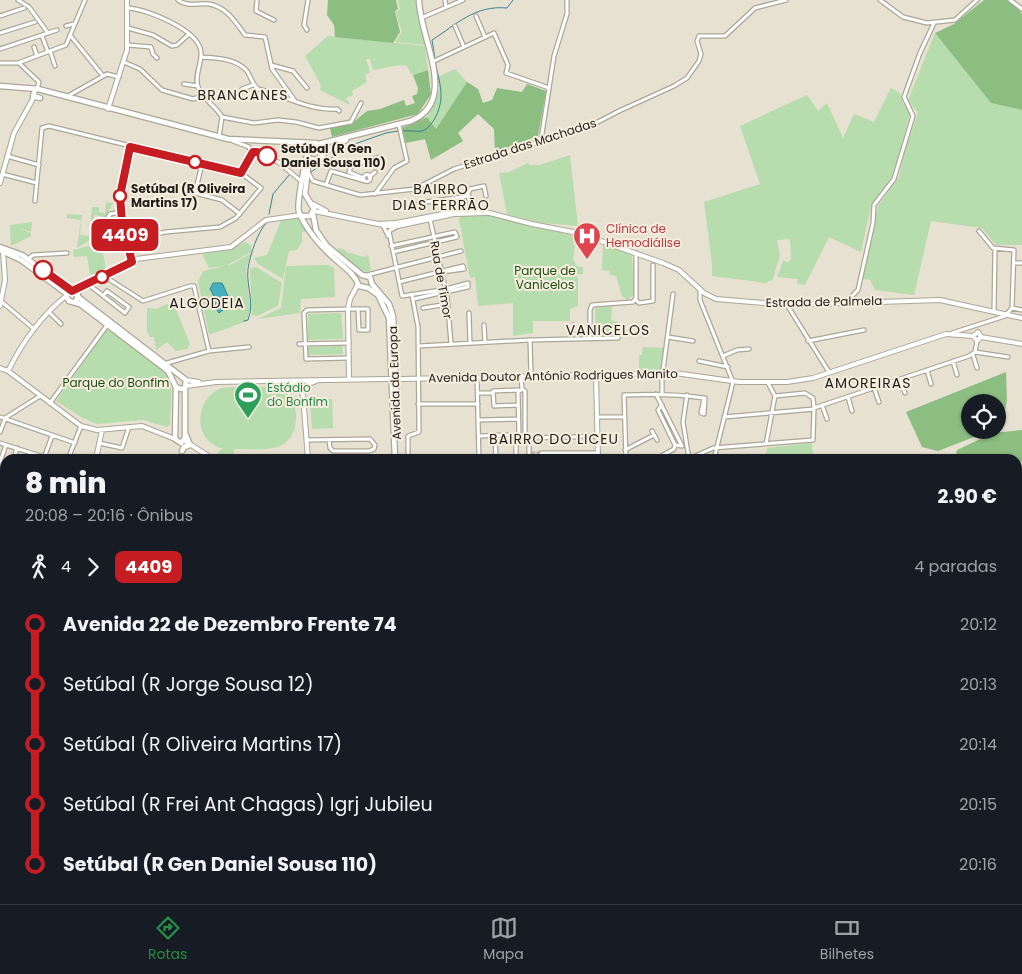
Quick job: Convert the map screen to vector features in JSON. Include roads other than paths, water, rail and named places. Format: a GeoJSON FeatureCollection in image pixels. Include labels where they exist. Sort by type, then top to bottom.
{"type":"FeatureCollection","features":[{"type":"Feature","properties":{"kind":"main road"},"geometry":{"type":"LineString","coordinates":[[368,287],[367,276],[327,246],[316,230],[311,203],[305,186],[307,153],[311,145],[399,125],[419,118],[432,103],[436,84],[419,0]]}},
{"type":"Feature","properties":{"kind":"main road"},"geometry":{"type":"LineString","coordinates":[[0,86],[37,90],[228,139],[300,145],[310,159],[317,160]]}},
{"type":"Feature","properties":{"kind":"main road"},"geometry":{"type":"LineString","coordinates":[[26,90],[34,97],[40,98],[50,94]]}},
{"type":"Feature","properties":{"kind":"main road"},"geometry":{"type":"LineString","coordinates":[[34,97],[37,90]]}},
{"type":"Feature","properties":{"kind":"main road"},"geometry":{"type":"LineString","coordinates":[[37,90],[42,94],[40,98]]}},
{"type":"Feature","properties":{"kind":"main road"},"geometry":{"type":"LineString","coordinates":[[313,213],[306,217],[301,215],[298,209],[301,182],[306,168],[331,148],[351,137]]}},
{"type":"Feature","properties":{"kind":"main road"},"geometry":{"type":"LineString","coordinates":[[293,144],[317,144],[323,149],[322,157]]}},
{"type":"Feature","properties":{"kind":"main road"},"geometry":{"type":"LineString","coordinates":[[300,203],[311,203]]}},
{"type":"Feature","properties":{"kind":"main road","name":"Avenida da Europa"},"geometry":{"type":"LineString","coordinates":[[301,215],[326,250],[358,282],[368,287],[389,304],[393,316],[397,454]]}},
{"type":"Feature","properties":{"kind":"main road"},"geometry":{"type":"LineString","coordinates":[[1,249],[28,259],[69,294],[77,297]]}},
{"type":"Feature","properties":{"kind":"main road"},"geometry":{"type":"LineString","coordinates":[[1,249],[21,260],[69,294],[77,297],[160,364],[181,390],[186,387]]}},
{"type":"Feature","properties":{"kind":"main road"},"geometry":{"type":"LineString","coordinates":[[358,282],[367,276]]}},
{"type":"Feature","properties":{"kind":"main road"},"geometry":{"type":"LineString","coordinates":[[109,323],[167,363],[184,379],[186,387],[185,432],[182,451]]}},
{"type":"Feature","properties":{"kind":"main road"},"geometry":{"type":"LineString","coordinates":[[175,436],[175,384],[177,378],[184,379]]}},
{"type":"Feature","properties":{"kind":"main road"},"geometry":{"type":"LineString","coordinates":[[182,451],[184,447],[190,445],[185,432]]}},
{"type":"Feature","properties":{"kind":"main road"},"geometry":{"type":"LineString","coordinates":[[175,436],[182,434],[184,441]]}},
{"type":"Feature","properties":{"kind":"main road"},"geometry":{"type":"LineString","coordinates":[[175,436],[184,441]]}},
{"type":"Feature","properties":{"kind":"street"},"geometry":{"type":"LineString","coordinates":[[18,0],[29,7],[48,33]]}},
{"type":"Feature","properties":{"kind":"street"},"geometry":{"type":"LineString","coordinates":[[0,63],[18,63],[66,45],[85,0]]}},
{"type":"Feature","properties":{"kind":"street"},"geometry":{"type":"LineString","coordinates":[[108,109],[128,45],[127,0]]}},
{"type":"Feature","properties":{"kind":"street"},"geometry":{"type":"LineString","coordinates":[[178,0],[187,4],[213,5],[235,19],[245,35],[265,37],[273,71],[295,101]]}},
{"type":"Feature","properties":{"kind":"street"},"geometry":{"type":"LineString","coordinates":[[256,0],[256,11],[274,20]]}},
{"type":"Feature","properties":{"kind":"street"},"geometry":{"type":"LineString","coordinates":[[307,30],[304,25],[308,0]]}},
{"type":"Feature","properties":{"kind":"street"},"geometry":{"type":"LineString","coordinates":[[445,0],[446,7]]}},
{"type":"Feature","properties":{"kind":"street"},"geometry":{"type":"LineString","coordinates":[[422,18],[462,0]]}},
{"type":"Feature","properties":{"kind":"street"},"geometry":{"type":"LineString","coordinates":[[541,140],[554,56],[567,14],[567,0]]}},
{"type":"Feature","properties":{"kind":"street","name":"Estrada das Machadas"},"geometry":{"type":"LineString","coordinates":[[313,180],[360,195],[410,191],[454,169],[592,125],[619,110],[678,84],[691,73],[699,62],[701,54],[697,41],[699,36],[725,36],[755,8],[786,0]]}},
{"type":"Feature","properties":{"kind":"street"},"geometry":{"type":"LineString","coordinates":[[880,0],[909,20],[934,23],[955,20],[977,0]]}},
{"type":"Feature","properties":{"kind":"street"},"geometry":{"type":"LineString","coordinates":[[1010,0],[1022,8]]}},
{"type":"Feature","properties":{"kind":"street"},"geometry":{"type":"LineString","coordinates":[[0,16],[24,8]]}},
{"type":"Feature","properties":{"kind":"street"},"geometry":{"type":"LineString","coordinates":[[128,8],[158,15],[198,44],[201,57],[198,86],[203,96],[222,117],[254,123],[278,120],[323,128],[351,122],[361,103]]}},
{"type":"Feature","properties":{"kind":"street"},"geometry":{"type":"LineString","coordinates":[[476,16],[485,37]]}},
{"type":"Feature","properties":{"kind":"street"},"geometry":{"type":"LineString","coordinates":[[0,33],[35,22]]}},
{"type":"Feature","properties":{"kind":"street"},"geometry":{"type":"LineString","coordinates":[[66,26],[75,23]]}},
{"type":"Feature","properties":{"kind":"street"},"geometry":{"type":"LineString","coordinates":[[846,302],[858,290],[873,223],[874,205],[894,179],[898,168],[902,148],[913,116],[904,97],[920,53],[934,23]]}},
{"type":"Feature","properties":{"kind":"street"},"geometry":{"type":"LineString","coordinates":[[455,26],[464,47]]}},
{"type":"Feature","properties":{"kind":"street"},"geometry":{"type":"LineString","coordinates":[[128,28],[153,35],[172,46],[177,45],[188,35]]}},
{"type":"Feature","properties":{"kind":"street"},"geometry":{"type":"LineString","coordinates":[[1,49],[57,30]]}},
{"type":"Feature","properties":{"kind":"street"},"geometry":{"type":"LineString","coordinates":[[431,62],[494,33],[508,65],[506,73],[549,88]]}},
{"type":"Feature","properties":{"kind":"street"},"geometry":{"type":"LineString","coordinates":[[70,34],[102,76]]}},
{"type":"Feature","properties":{"kind":"street"},"geometry":{"type":"LineString","coordinates":[[42,36],[56,66]]}},
{"type":"Feature","properties":{"kind":"street"},"geometry":{"type":"LineString","coordinates":[[128,45],[137,48],[144,45],[151,47],[153,54],[157,58]]}},
{"type":"Feature","properties":{"kind":"street"},"geometry":{"type":"LineString","coordinates":[[34,47],[37,56]]}},
{"type":"Feature","properties":{"kind":"street"},"geometry":{"type":"LineString","coordinates":[[201,57],[224,58],[236,63],[246,70],[253,84],[258,89],[319,110],[337,109],[339,111]]}},
{"type":"Feature","properties":{"kind":"street"},"geometry":{"type":"LineString","coordinates":[[124,62],[140,69],[162,90],[193,99],[203,96]]}},
{"type":"Feature","properties":{"kind":"street"},"geometry":{"type":"LineString","coordinates":[[18,63],[39,82],[40,86],[37,90]]}},
{"type":"Feature","properties":{"kind":"street"},"geometry":{"type":"LineString","coordinates":[[271,65],[293,71],[307,88]]}},
{"type":"Feature","properties":{"kind":"street"},"geometry":{"type":"LineString","coordinates":[[64,98],[107,74],[119,77]]}},
{"type":"Feature","properties":{"kind":"street"},"geometry":{"type":"LineString","coordinates":[[184,84],[198,86]]}},
{"type":"Feature","properties":{"kind":"street"},"geometry":{"type":"LineString","coordinates":[[242,89],[253,84]]}},
{"type":"Feature","properties":{"kind":"street"},"geometry":{"type":"LineString","coordinates":[[0,183],[15,130],[34,97]]}},
{"type":"Feature","properties":{"kind":"street"},"geometry":{"type":"LineString","coordinates":[[219,137],[222,117]]}},
{"type":"Feature","properties":{"kind":"street"},"geometry":{"type":"LineString","coordinates":[[375,194],[394,168],[407,161],[399,125]]}},
{"type":"Feature","properties":{"kind":"street"},"geometry":{"type":"LineString","coordinates":[[35,201],[38,183],[40,133],[45,126],[241,173],[261,188],[231,222],[214,228],[166,232],[126,240]]}},
{"type":"Feature","properties":{"kind":"street"},"geometry":{"type":"LineString","coordinates":[[228,139],[249,147],[251,155]]}},
{"type":"Feature","properties":{"kind":"street"},"geometry":{"type":"LineString","coordinates":[[130,147],[121,187],[121,212],[126,240],[133,260]]}},
{"type":"Feature","properties":{"kind":"street"},"geometry":{"type":"LineString","coordinates":[[241,173],[251,155],[257,152],[290,170],[298,172],[306,168],[313,180],[305,186]]}},
{"type":"Feature","properties":{"kind":"street"},"geometry":{"type":"LineString","coordinates":[[7,156],[39,165]]}},
{"type":"Feature","properties":{"kind":"street"},"geometry":{"type":"LineString","coordinates":[[364,180],[349,172],[350,166],[380,157],[383,164]]}},
{"type":"Feature","properties":{"kind":"street"},"geometry":{"type":"LineString","coordinates":[[202,164],[195,193],[222,200],[240,214]]}},
{"type":"Feature","properties":{"kind":"street"},"geometry":{"type":"LineString","coordinates":[[290,170],[301,182]]}},
{"type":"Feature","properties":{"kind":"street"},"geometry":{"type":"LineString","coordinates":[[326,185],[330,171],[369,181],[369,177],[376,172]]}},
{"type":"Feature","properties":{"kind":"street"},"geometry":{"type":"LineString","coordinates":[[2,174],[38,183]]}},
{"type":"Feature","properties":{"kind":"street"},"geometry":{"type":"LineString","coordinates":[[471,212],[469,196],[471,188],[484,186],[486,196]]}},
{"type":"Feature","properties":{"kind":"street"},"geometry":{"type":"LineString","coordinates":[[419,202],[469,196]]}},
{"type":"Feature","properties":{"kind":"street","name":"Estrada de Palmela"},"geometry":{"type":"LineString","coordinates":[[311,203],[347,218],[397,227],[430,218]]}},
{"type":"Feature","properties":{"kind":"street"},"geometry":{"type":"LineString","coordinates":[[293,216],[298,209]]}},
{"type":"Feature","properties":{"kind":"street"},"geometry":{"type":"LineString","coordinates":[[96,221],[107,219],[110,214],[121,212]]}},
{"type":"Feature","properties":{"kind":"street","name":"Estrada de Palmela"},"geometry":{"type":"LineString","coordinates":[[378,224],[471,212],[494,213],[532,224],[578,233],[636,253],[679,270],[700,289],[716,299],[787,305],[940,300],[1022,318]]}},
{"type":"Feature","properties":{"kind":"street","name":"Estrada de Palmela"},"geometry":{"type":"LineString","coordinates":[[313,213],[335,214]]}},
{"type":"Feature","properties":{"kind":"street"},"geometry":{"type":"LineString","coordinates":[[8,371],[34,329],[69,294],[82,287],[133,260],[231,246],[266,220],[301,215]]}},
{"type":"Feature","properties":{"kind":"street","name":"Rua de Timor"},"geometry":{"type":"LineString","coordinates":[[430,218],[446,289],[451,344]]}},
{"type":"Feature","properties":{"kind":"street"},"geometry":{"type":"LineString","coordinates":[[383,225],[392,246],[402,296],[468,287],[468,283],[446,289]]}},
{"type":"Feature","properties":{"kind":"street"},"geometry":{"type":"LineString","coordinates":[[390,242],[389,230],[397,227]]}},
{"type":"Feature","properties":{"kind":"street"},"geometry":{"type":"LineString","coordinates":[[96,237],[124,230]]}},
{"type":"Feature","properties":{"kind":"street"},"geometry":{"type":"LineString","coordinates":[[979,231],[995,249],[994,311]]}},
{"type":"Feature","properties":{"kind":"street"},"geometry":{"type":"LineString","coordinates":[[392,246],[455,232],[457,238],[393,252]]}},
{"type":"Feature","properties":{"kind":"street"},"geometry":{"type":"LineString","coordinates":[[411,242],[412,247]]}},
{"type":"Feature","properties":{"kind":"street"},"geometry":{"type":"LineString","coordinates":[[995,249],[1011,248],[1014,250],[1012,308],[1008,315]]}},
{"type":"Feature","properties":{"kind":"street"},"geometry":{"type":"LineString","coordinates":[[1,249],[5,266],[1,304],[34,329]]}},
{"type":"Feature","properties":{"kind":"street"},"geometry":{"type":"LineString","coordinates":[[367,276],[373,272],[461,251]]}},
{"type":"Feature","properties":{"kind":"street"},"geometry":{"type":"LineString","coordinates":[[28,259],[32,255],[67,253]]}},
{"type":"Feature","properties":{"kind":"street"},"geometry":{"type":"LineString","coordinates":[[636,253],[636,300]]}},
{"type":"Feature","properties":{"kind":"street"},"geometry":{"type":"LineString","coordinates":[[1014,263],[1022,263]]}},
{"type":"Feature","properties":{"kind":"street"},"geometry":{"type":"LineString","coordinates":[[590,339],[592,305],[636,300],[639,303],[653,301],[653,265]]}},
{"type":"Feature","properties":{"kind":"street"},"geometry":{"type":"LineString","coordinates":[[399,282],[463,266],[464,269],[447,273],[442,272]]}},
{"type":"Feature","properties":{"kind":"street"},"geometry":{"type":"LineString","coordinates":[[104,276],[143,301],[194,286],[209,351]]}},
{"type":"Feature","properties":{"kind":"street"},"geometry":{"type":"LineString","coordinates":[[349,380],[348,309],[350,299],[355,292],[358,282]]}},
{"type":"Feature","properties":{"kind":"street"},"geometry":{"type":"LineString","coordinates":[[88,284],[103,296],[125,313],[129,307],[107,291],[103,296]]}},
{"type":"Feature","properties":{"kind":"street"},"geometry":{"type":"LineString","coordinates":[[77,297],[82,287]]}},
{"type":"Feature","properties":{"kind":"street"},"geometry":{"type":"LineString","coordinates":[[355,292],[368,287]]}},
{"type":"Feature","properties":{"kind":"street"},"geometry":{"type":"LineString","coordinates":[[700,289],[700,300],[733,382],[715,454]]}},
{"type":"Feature","properties":{"kind":"street"},"geometry":{"type":"LineString","coordinates":[[414,299],[440,294],[441,290]]}},
{"type":"Feature","properties":{"kind":"street"},"geometry":{"type":"LineString","coordinates":[[662,394],[674,294]]}},
{"type":"Feature","properties":{"kind":"street"},"geometry":{"type":"LineString","coordinates":[[408,454],[408,436],[419,433],[419,346],[412,295]]}},
{"type":"Feature","properties":{"kind":"street"},"geometry":{"type":"LineString","coordinates":[[423,308],[448,304]]}},
{"type":"Feature","properties":{"kind":"street"},"geometry":{"type":"LineString","coordinates":[[787,305],[829,372]]}},
{"type":"Feature","properties":{"kind":"street"},"geometry":{"type":"LineString","coordinates":[[1012,308],[1022,310]]}},
{"type":"Feature","properties":{"kind":"street"},"geometry":{"type":"LineString","coordinates":[[349,358],[306,359],[304,311],[348,309],[358,309],[368,309],[368,330],[359,330],[358,309]]}},
{"type":"Feature","properties":{"kind":"street"},"geometry":{"type":"LineString","coordinates":[[49,312],[61,324]]}},
{"type":"Feature","properties":{"kind":"street"},"geometry":{"type":"LineString","coordinates":[[469,312],[470,343]]}},
{"type":"Feature","properties":{"kind":"street","name":"Avenida Doutor António Rodrigues Manito"},"geometry":{"type":"LineString","coordinates":[[288,381],[303,386],[326,380],[677,374],[733,382],[803,381],[1008,315]]}},
{"type":"Feature","properties":{"kind":"street"},"geometry":{"type":"LineString","coordinates":[[50,404],[109,323]]}},
{"type":"Feature","properties":{"kind":"street"},"geometry":{"type":"LineString","coordinates":[[484,324],[485,342]]}},
{"type":"Feature","properties":{"kind":"street"},"geometry":{"type":"LineString","coordinates":[[979,324],[978,332],[981,337],[1022,344]]}},
{"type":"Feature","properties":{"kind":"street"},"geometry":{"type":"LineString","coordinates":[[808,341],[864,330]]}},
{"type":"Feature","properties":{"kind":"street"},"geometry":{"type":"LineString","coordinates":[[973,336],[978,332]]}},
{"type":"Feature","properties":{"kind":"street"},"geometry":{"type":"LineString","coordinates":[[952,333],[973,336],[977,341]]}},
{"type":"Feature","properties":{"kind":"street"},"geometry":{"type":"LineString","coordinates":[[668,337],[693,341]]}},
{"type":"Feature","properties":{"kind":"street"},"geometry":{"type":"LineString","coordinates":[[977,368],[974,353],[977,341],[981,337]]}},
{"type":"Feature","properties":{"kind":"street"},"geometry":{"type":"LineString","coordinates":[[419,346],[530,340],[618,338]]}},
{"type":"Feature","properties":{"kind":"street"},"geometry":{"type":"LineString","coordinates":[[530,340],[531,376]]}},
{"type":"Feature","properties":{"kind":"street"},"geometry":{"type":"LineString","coordinates":[[299,344],[349,343]]}},
{"type":"Feature","properties":{"kind":"street"},"geometry":{"type":"LineString","coordinates":[[167,363],[209,351],[250,347]]}},
{"type":"Feature","properties":{"kind":"street"},"geometry":{"type":"LineString","coordinates":[[723,356],[737,350],[749,349]]}},
{"type":"Feature","properties":{"kind":"street"},"geometry":{"type":"LineString","coordinates":[[724,417],[772,414],[814,408],[974,353],[1008,357]]}},
{"type":"Feature","properties":{"kind":"street"},"geometry":{"type":"LineString","coordinates":[[172,367],[175,360]]}},
{"type":"Feature","properties":{"kind":"street"},"geometry":{"type":"LineString","coordinates":[[700,361],[728,366]]}},
{"type":"Feature","properties":{"kind":"street"},"geometry":{"type":"LineString","coordinates":[[953,361],[957,375]]}},
{"type":"Feature","properties":{"kind":"street"},"geometry":{"type":"LineString","coordinates":[[0,368],[8,371],[81,426],[102,430],[129,426],[148,428],[167,436],[175,436]]}},
{"type":"Feature","properties":{"kind":"street"},"geometry":{"type":"LineString","coordinates":[[927,370],[931,384]]}},
{"type":"Feature","properties":{"kind":"street"},"geometry":{"type":"LineString","coordinates":[[596,375],[598,454]]}},
{"type":"Feature","properties":{"kind":"street"},"geometry":{"type":"LineString","coordinates":[[516,454],[516,443],[519,437],[518,405],[521,376]]}},
{"type":"Feature","properties":{"kind":"street"},"geometry":{"type":"LineString","coordinates":[[477,377],[479,454]]}},
{"type":"Feature","properties":{"kind":"street","name":"Avenida Doutor António Rodrigues Manito"},"geometry":{"type":"LineString","coordinates":[[184,379],[216,382],[300,380],[303,386]]}},
{"type":"Feature","properties":{"kind":"street"},"geometry":{"type":"LineString","coordinates":[[900,379],[905,393]]}},
{"type":"Feature","properties":{"kind":"street","name":"Avenida Doutor António Rodrigues Manito"},"geometry":{"type":"LineString","coordinates":[[186,387],[216,382]]}},
{"type":"Feature","properties":{"kind":"street"},"geometry":{"type":"LineString","coordinates":[[766,444],[775,396],[768,383]]}},
{"type":"Feature","properties":{"kind":"street"},"geometry":{"type":"LineString","coordinates":[[303,386],[302,395],[308,454]]}},
{"type":"Feature","properties":{"kind":"street"},"geometry":{"type":"LineString","coordinates":[[874,388],[879,402]]}},
{"type":"Feature","properties":{"kind":"street"},"geometry":{"type":"LineString","coordinates":[[478,393],[520,389],[525,391],[526,438],[530,454]]}},
{"type":"Feature","properties":{"kind":"street"},"geometry":{"type":"LineString","coordinates":[[493,393],[494,406],[518,405]]}},
{"type":"Feature","properties":{"kind":"street"},"geometry":{"type":"LineString","coordinates":[[702,454],[716,449],[813,440],[814,398],[805,393],[775,396]]}},
{"type":"Feature","properties":{"kind":"street"},"geometry":{"type":"LineString","coordinates":[[656,394],[687,454]]}},
{"type":"Feature","properties":{"kind":"street"},"geometry":{"type":"LineString","coordinates":[[625,454],[624,395],[662,394],[704,398]]}},
{"type":"Feature","properties":{"kind":"street"},"geometry":{"type":"LineString","coordinates":[[0,432],[5,418],[40,396]]}},
{"type":"Feature","properties":{"kind":"street"},"geometry":{"type":"LineString","coordinates":[[683,445],[683,422],[687,396]]}},
{"type":"Feature","properties":{"kind":"street"},"geometry":{"type":"LineString","coordinates":[[848,396],[852,411]]}},
{"type":"Feature","properties":{"kind":"street"},"geometry":{"type":"LineString","coordinates":[[418,404],[478,404]]}},
{"type":"Feature","properties":{"kind":"street"},"geometry":{"type":"LineString","coordinates":[[662,405],[658,410],[675,444],[674,449],[665,454]]}},
{"type":"Feature","properties":{"kind":"street"},"geometry":{"type":"LineString","coordinates":[[822,405],[827,419]]}},
{"type":"Feature","properties":{"kind":"street"},"geometry":{"type":"LineString","coordinates":[[0,417],[74,444]]}},
{"type":"Feature","properties":{"kind":"street"},"geometry":{"type":"LineString","coordinates":[[597,417],[624,417]]}},
{"type":"Feature","properties":{"kind":"street"},"geometry":{"type":"LineString","coordinates":[[478,420],[518,419]]}},
{"type":"Feature","properties":{"kind":"street"},"geometry":{"type":"LineString","coordinates":[[70,454],[81,426]]}},
{"type":"Feature","properties":{"kind":"street"},"geometry":{"type":"LineString","coordinates":[[99,442],[122,448],[129,426]]}},
{"type":"Feature","properties":{"kind":"street"},"geometry":{"type":"LineString","coordinates":[[97,454],[102,430]]}},
{"type":"Feature","properties":{"kind":"street"},"geometry":{"type":"LineString","coordinates":[[652,430],[657,440]]}},
{"type":"Feature","properties":{"kind":"street"},"geometry":{"type":"LineString","coordinates":[[495,435],[496,454]]}},
{"type":"Feature","properties":{"kind":"street"},"geometry":{"type":"LineString","coordinates":[[478,436],[508,435]]}},
{"type":"Feature","properties":{"kind":"street"},"geometry":{"type":"LineString","coordinates":[[625,450],[654,435]]}},
{"type":"Feature","properties":{"kind":"street"},"geometry":{"type":"LineString","coordinates":[[45,454],[52,436]]}},
{"type":"Feature","properties":{"kind":"street"},"geometry":{"type":"LineString","coordinates":[[167,436],[175,436]]}},
{"type":"Feature","properties":{"kind":"street"},"geometry":{"type":"LineString","coordinates":[[573,437],[597,436]]}},
{"type":"Feature","properties":{"kind":"street"},"geometry":{"type":"LineString","coordinates":[[519,437],[567,437]]}},
{"type":"Feature","properties":{"kind":"street"},"geometry":{"type":"LineString","coordinates":[[307,440],[370,439],[375,445],[374,449],[369,451],[333,451],[330,448],[329,440]]}},
{"type":"Feature","properties":{"kind":"street"},"geometry":{"type":"LineString","coordinates":[[184,441],[205,454]]}},
{"type":"Feature","properties":{"kind":"street"},"geometry":{"type":"LineString","coordinates":[[0,443],[33,454]]}},
{"type":"Feature","properties":{"kind":"street"},"geometry":{"type":"LineString","coordinates":[[675,444],[683,445]]}},
{"type":"Feature","properties":{"kind":"street"},"geometry":{"type":"LineString","coordinates":[[3,454],[6,445]]}},
{"type":"Feature","properties":{"kind":"street"},"geometry":{"type":"LineString","coordinates":[[15,454],[17,448]]}},
{"type":"Feature","properties":{"kind":"water"},"geometry":{"type":"Polygon","coordinates":[[[213,283],[222,283],[230,300],[227,307],[219,313],[210,289],[213,283]]]}},
{"type":"Feature","properties":{"kind":"waterway"},"geometry":{"type":"LineString","coordinates":[[435,59],[432,40],[467,17],[485,9],[507,8],[513,0]]}},
{"type":"Feature","properties":{"kind":"waterway"},"geometry":{"type":"LineString","coordinates":[[402,131],[420,131],[428,128],[438,112],[441,91],[435,62]]}},
{"type":"Feature","properties":{"kind":"waterway"},"geometry":{"type":"LineString","coordinates":[[311,172],[349,146],[386,133],[398,131]]}},
{"type":"Feature","properties":{"kind":"waterway"},"geometry":{"type":"LineString","coordinates":[[269,214],[273,194],[290,174]]}},
{"type":"Feature","properties":{"kind":"waterway"},"geometry":{"type":"LineString","coordinates":[[244,321],[248,320],[251,307],[248,275],[249,263],[257,238],[267,222]]}},
{"type":"Feature","properties":{"kind":"tunnel"},"geometry":{"type":"LineString","coordinates":[[573,322],[574,333]]}},
{"type":"Feature","properties":{"kind":"tunnel"},"geometry":{"type":"LineString","coordinates":[[532,453],[541,453]]}},
{"type":"Feature","properties":{"kind":"place","name":"Setúbal (R Gen Daniel Sousa 110)"},"geometry":{"type":"Point","coordinates":[267,156]}},
{"type":"Feature","properties":{"kind":"place","name":"Setúbal (R Oliveira Martins 17)"},"geometry":{"type":"Point","coordinates":[120,196]}},
{"type":"Feature","properties":{"kind":"place","name":"Clínica de Hemodiálise"},"geometry":{"type":"Point","coordinates":[587,260]}},
{"type":"Feature","properties":{"kind":"place","name":"Estádio do Bonfim"},"geometry":{"type":"Point","coordinates":[248,419]}},
{"type":"Feature","properties":{"kind":"district","name":"BRANCANES"},"geometry":{"type":"Point","coordinates":[243,95]}},
{"type":"Feature","properties":{"kind":"district","name":"BAIRRO DIAS FERRÃO"},"geometry":{"type":"Point","coordinates":[441,197]}},
{"type":"Feature","properties":{"kind":"district","name":"ALGODEIA"},"geometry":{"type":"Point","coordinates":[207,303]}},
{"type":"Feature","properties":{"kind":"district","name":"VANICELOS"},"geometry":{"type":"Point","coordinates":[608,330]}},
{"type":"Feature","properties":{"kind":"district","name":"AMOREIRAS"},"geometry":{"type":"Point","coordinates":[868,383]}},
{"type":"Feature","properties":{"kind":"district","name":"BAIRRO DO LICEU"},"geometry":{"type":"Point","coordinates":[554,439]}},
{"type":"Feature","properties":{"kind":"park label","name":"Parque de Vanicelos"},"geometry":{"type":"Point","coordinates":[545,278]}},
{"type":"Feature","properties":{"kind":"park label","name":"Parque do Bonfim"},"geometry":{"type":"Point","coordinates":[116,383]}}]}
